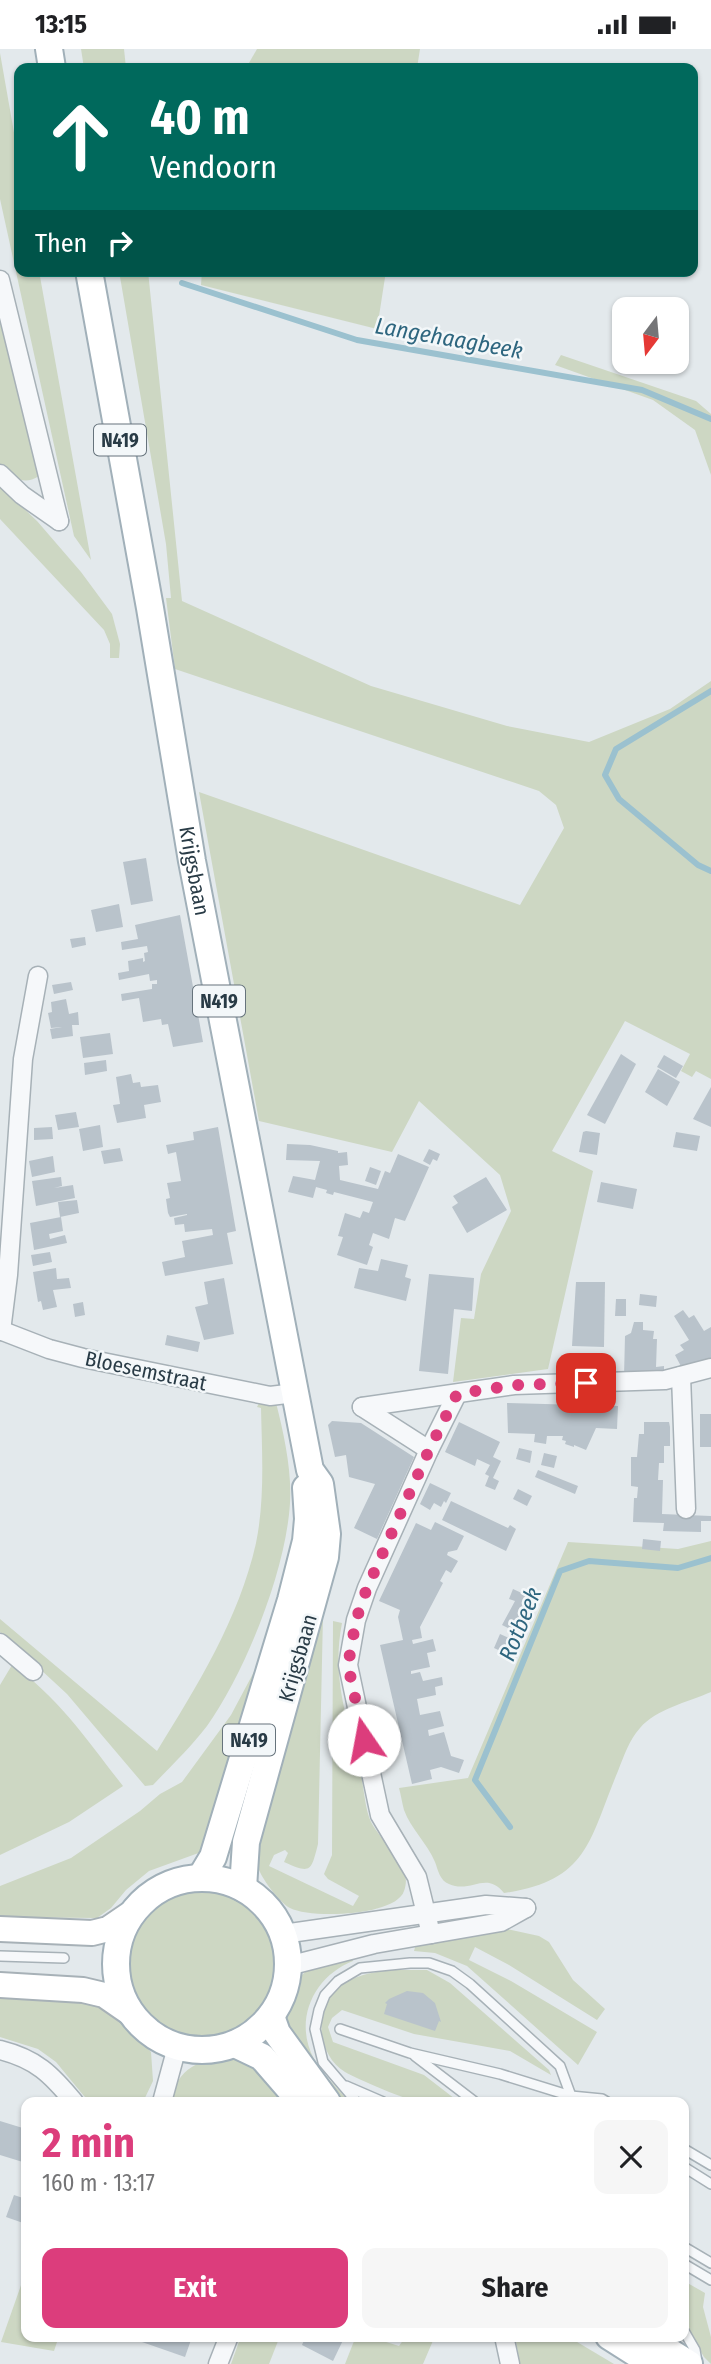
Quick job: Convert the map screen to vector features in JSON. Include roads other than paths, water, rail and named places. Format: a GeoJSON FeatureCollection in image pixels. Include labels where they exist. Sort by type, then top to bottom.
{"type":"FeatureCollection","features":[{"type":"Feature","properties":{"kind":"main road","name":"Krijgsbaan"},"geometry":{"type":"LineString","coordinates":[[90,277],[150,608],[192,861],[310,1470],[306,1489],[306,1541],[291,1600],[213,1857],[201,1877]]}},
{"type":"Feature","properties":{"kind":"main road","name":"Krijgsbaan"},"geometry":{"type":"LineString","coordinates":[[243,1888],[246,1842],[325,1557],[327,1534],[320,1484],[310,1470]]}},
{"type":"Feature","properties":{"kind":"main road"},"geometry":{"type":"LineString","coordinates":[[0,1929],[92,1933],[108,1929],[130,1915],[149,1895],[173,1882],[201,1877],[223,1880],[243,1888],[260,1900],[273,1915],[283,1934],[288,1966],[284,1992],[271,2016],[249,2037],[235,2044],[206,2050],[177,2047],[151,2034],[130,2013],[104,1994],[83,1990],[0,1985]]}},
{"type":"Feature","properties":{"kind":"main road"},"geometry":{"type":"LineString","coordinates":[[130,1915],[118,1938],[114,1964],[118,1990],[130,2013]]}},
{"type":"Feature","properties":{"kind":"main road"},"geometry":{"type":"LineString","coordinates":[[271,2016],[277,2033],[334,2093]]}},
{"type":"Feature","properties":{"kind":"main road"},"geometry":{"type":"LineString","coordinates":[[235,2044],[262,2057],[298,2097]]}},
{"type":"Feature","properties":{"kind":"main road"},"geometry":{"type":"LineString","coordinates":[[628,2342],[653,2364]]}},
{"type":"Feature","properties":{"kind":"main road"},"geometry":{"type":"LineString","coordinates":[[631,2342],[689,2364]]}},
{"type":"Feature","properties":{"kind":"street"},"geometry":{"type":"LineString","coordinates":[[0,280],[59,521],[22,495],[0,474]]}},
{"type":"Feature","properties":{"kind":"street"},"geometry":{"type":"LineString","coordinates":[[1,1330],[8,1275],[23,1059],[38,977]]}},
{"type":"Feature","properties":{"kind":"street","name":"Bloesemstraat"},"geometry":{"type":"LineString","coordinates":[[1,1330],[49,1349],[83,1358],[270,1396],[295,1393]]}},
{"type":"Feature","properties":{"kind":"street"},"geometry":{"type":"LineString","coordinates":[[429,1450],[362,1407],[514,1385],[665,1380],[711,1368]]}},
{"type":"Feature","properties":{"kind":"street"},"geometry":{"type":"LineString","coordinates":[[681,1376],[686,1509]]}},
{"type":"Feature","properties":{"kind":"street"},"geometry":{"type":"LineString","coordinates":[[431,1934],[417,1877],[380,1815],[348,1665],[356,1620],[367,1588],[457,1394]]}},
{"type":"Feature","properties":{"kind":"street"},"geometry":{"type":"LineString","coordinates":[[0,1643],[33,1671]]}},
{"type":"Feature","properties":{"kind":"street"},"geometry":{"type":"LineString","coordinates":[[283,1934],[486,1905],[526,1908],[501,1922],[337,1952],[288,1966]]}},
{"type":"Feature","properties":{"kind":"street"},"geometry":{"type":"LineString","coordinates":[[163,2097],[177,2047]]}},
{"type":"Feature","properties":{"kind":"street"},"geometry":{"type":"LineString","coordinates":[[0,2050],[38,2064],[54,2076],[70,2097]]}},
{"type":"Feature","properties":{"kind":"street"},"geometry":{"type":"LineString","coordinates":[[218,2364],[227,2342]]}},
{"type":"Feature","properties":{"kind":"street"},"geometry":{"type":"LineString","coordinates":[[505,2342],[510,2364]]}},
{"type":"Feature","properties":{"kind":"lane"},"geometry":{"type":"LineString","coordinates":[[0,1956],[64,1958]]}},
{"type":"Feature","properties":{"kind":"lane"},"geometry":{"type":"LineString","coordinates":[[356,2097],[334,2093],[323,2061],[315,2029],[325,1995],[338,1981],[360,1968],[429,1963],[452,1971],[470,1984],[560,2066],[574,2097]]}},
{"type":"Feature","properties":{"kind":"lane"},"geometry":{"type":"LineString","coordinates":[[340,2029],[411,2053],[500,2074],[569,2097]]}},
{"type":"Feature","properties":{"kind":"lane"},"geometry":{"type":"LineString","coordinates":[[411,2053],[468,2097]]}},
{"type":"Feature","properties":{"kind":"lane"},"geometry":{"type":"LineString","coordinates":[[689,2152],[711,2165]]}},
{"type":"Feature","properties":{"kind":"lane"},"geometry":{"type":"LineString","coordinates":[[689,2170],[711,2184]]}},
{"type":"Feature","properties":{"kind":"lane"},"geometry":{"type":"LineString","coordinates":[[689,2250],[711,2263]]}},
{"type":"Feature","properties":{"kind":"lane"},"geometry":{"type":"LineString","coordinates":[[689,2267],[711,2280]]}},
{"type":"Feature","properties":{"kind":"lane"},"geometry":{"type":"LineString","coordinates":[[689,2340],[698,2364]]}},
{"type":"Feature","properties":{"kind":"waterway","name":"Langehaagbeek"},"geometry":{"type":"LineString","coordinates":[[182,283],[357,340],[642,390],[711,419]]}},
{"type":"Feature","properties":{"kind":"waterway","name":"Langehaagbeek"},"geometry":{"type":"LineString","coordinates":[[711,691],[616,749],[605,775],[619,799],[698,865],[711,871]]}},
{"type":"Feature","properties":{"kind":"waterway","name":"Rotbeek"},"geometry":{"type":"LineString","coordinates":[[510,1827],[475,1780],[560,1571],[589,1561],[678,1568],[711,1558]]}}]}
